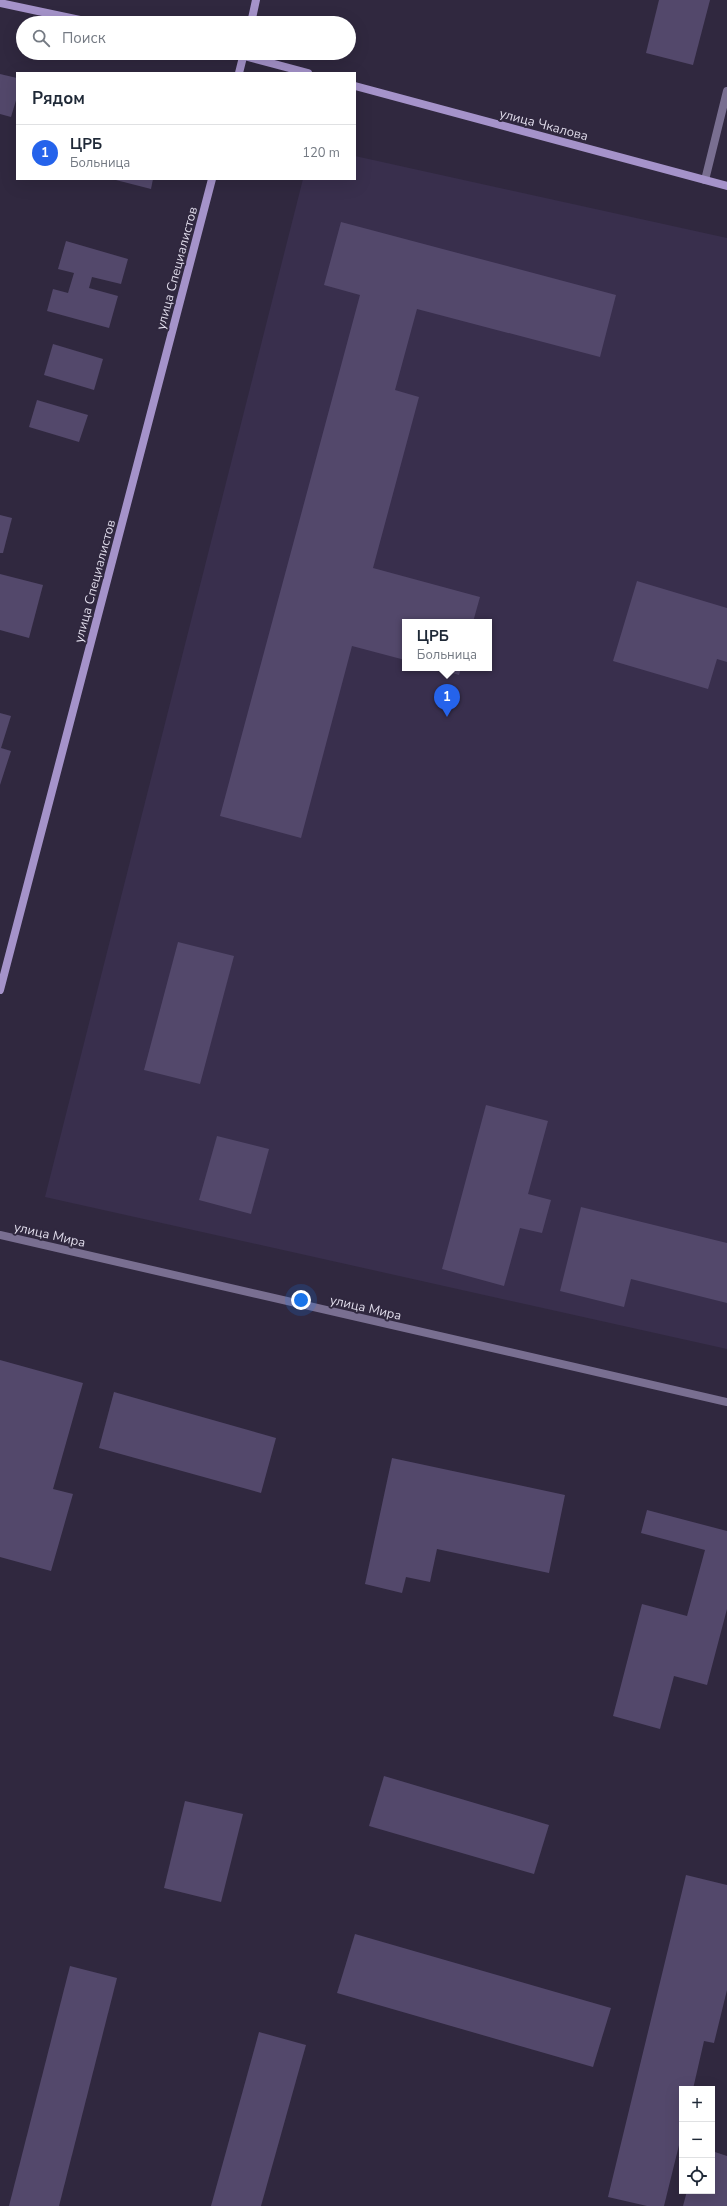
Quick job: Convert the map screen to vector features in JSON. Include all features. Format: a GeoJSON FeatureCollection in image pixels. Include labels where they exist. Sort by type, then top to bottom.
{"type":"FeatureCollection","features":[{"type":"Feature","properties":{"kind":"street"},"geometry":{"type":"LineString","coordinates":[[253,16],[256,0]]}},
{"type":"Feature","properties":{"kind":"street"},"geometry":{"type":"LineString","coordinates":[[0,3],[61,16]]}},
{"type":"Feature","properties":{"kind":"street"},"geometry":{"type":"LineString","coordinates":[[239,72],[242,60]]}},
{"type":"Feature","properties":{"kind":"street"},"geometry":{"type":"LineString","coordinates":[[264,60],[305,72]]}},
{"type":"Feature","properties":{"kind":"street","name":"улица Чкалова"},"geometry":{"type":"LineString","coordinates":[[356,86],[727,186]]}},
{"type":"Feature","properties":{"kind":"street"},"geometry":{"type":"LineString","coordinates":[[705,180],[727,91]]}},
{"type":"Feature","properties":{"kind":"street","name":"улица Специалистов"},"geometry":{"type":"LineString","coordinates":[[0,990],[212,180]]}},
{"type":"Feature","properties":{"kind":"street","name":"улица Мира"},"geometry":{"type":"LineString","coordinates":[[0,1235],[727,1402]]}},
{"type":"Feature","properties":{"kind":"shaded area"},"geometry":{"type":"Polygon","coordinates":[[[356,156],[727,238],[727,1349],[45,1197],[303,180],[356,180],[356,156]]]}},
{"type":"Feature","properties":{"kind":"building"},"geometry":{"type":"Polygon","coordinates":[[[659,0],[710,0],[693,65],[646,53],[659,0]]]}},
{"type":"Feature","properties":{"kind":"building"},"geometry":{"type":"Polygon","coordinates":[[[0,74],[16,78],[16,100],[11,117],[0,114],[0,74]]]}},
{"type":"Feature","properties":{"kind":"building"},"geometry":{"type":"Polygon","coordinates":[[[116,180],[153,180],[151,189],[116,180]]]}},
{"type":"Feature","properties":{"kind":"building"},"geometry":{"type":"Polygon","coordinates":[[[341,222],[616,295],[600,357],[417,309],[395,390],[419,397],[373,568],[480,597],[474,619],[402,619],[402,659],[352,646],[301,838],[220,816],[360,295],[324,285],[341,222]]]}},
{"type":"Feature","properties":{"kind":"building"},"geometry":{"type":"Polygon","coordinates":[[[66,241],[128,259],[121,284],[92,277],[89,288],[118,296],[109,328],[47,311],[53,289],[68,293],[74,273],[58,269],[66,241]]]}},
{"type":"Feature","properties":{"kind":"building"},"geometry":{"type":"Polygon","coordinates":[[[53,344],[103,359],[94,390],[44,375],[53,344]]]}},
{"type":"Feature","properties":{"kind":"building"},"geometry":{"type":"Polygon","coordinates":[[[37,400],[88,415],[79,442],[29,427],[37,400]]]}},
{"type":"Feature","properties":{"kind":"building"},"geometry":{"type":"Polygon","coordinates":[[[0,515],[12,518],[3,553],[0,553],[0,515]]]}},
{"type":"Feature","properties":{"kind":"building"},"geometry":{"type":"Polygon","coordinates":[[[0,574],[43,585],[29,638],[0,630],[0,574]]]}},
{"type":"Feature","properties":{"kind":"building"},"geometry":{"type":"Polygon","coordinates":[[[637,581],[727,608],[727,662],[717,659],[708,689],[613,661],[637,581]]]}},
{"type":"Feature","properties":{"kind":"building"},"geometry":{"type":"Polygon","coordinates":[[[446,671],[460,671],[459,675],[446,671]]]}},
{"type":"Feature","properties":{"kind":"building"},"geometry":{"type":"Polygon","coordinates":[[[0,713],[11,716],[1,748],[11,751],[0,785],[0,713]]]}},
{"type":"Feature","properties":{"kind":"building"},"geometry":{"type":"Polygon","coordinates":[[[178,942],[234,956],[200,1084],[144,1070],[178,942]]]}},
{"type":"Feature","properties":{"kind":"building"},"geometry":{"type":"Polygon","coordinates":[[[486,1105],[548,1121],[528,1194],[551,1200],[542,1233],[520,1228],[504,1286],[442,1269],[486,1105]]]}},
{"type":"Feature","properties":{"kind":"building"},"geometry":{"type":"Polygon","coordinates":[[[217,1136],[269,1149],[251,1214],[199,1200],[217,1136]]]}},
{"type":"Feature","properties":{"kind":"building"},"geometry":{"type":"Polygon","coordinates":[[[581,1207],[727,1243],[727,1303],[631,1279],[624,1307],[560,1291],[581,1207]]]}},
{"type":"Feature","properties":{"kind":"building"},"geometry":{"type":"Polygon","coordinates":[[[0,1360],[83,1383],[53,1489],[73,1494],[51,1571],[0,1557],[0,1360]]]}},
{"type":"Feature","properties":{"kind":"building"},"geometry":{"type":"Polygon","coordinates":[[[114,1392],[276,1438],[261,1493],[99,1448],[114,1392]]]}},
{"type":"Feature","properties":{"kind":"building"},"geometry":{"type":"Polygon","coordinates":[[[392,1458],[565,1495],[549,1573],[437,1549],[430,1582],[406,1577],[402,1593],[365,1584],[392,1458]]]}},
{"type":"Feature","properties":{"kind":"building"},"geometry":{"type":"Polygon","coordinates":[[[647,1510],[727,1531],[727,1609],[707,1685],[674,1676],[660,1729],[613,1716],[642,1604],[687,1616],[705,1550],[641,1533],[647,1510]]]}},
{"type":"Feature","properties":{"kind":"building"},"geometry":{"type":"Polygon","coordinates":[[[384,1776],[549,1825],[534,1874],[369,1826],[384,1776]]]}},
{"type":"Feature","properties":{"kind":"building"},"geometry":{"type":"Polygon","coordinates":[[[185,1801],[243,1814],[221,1902],[164,1888],[185,1801]]]}},
{"type":"Feature","properties":{"kind":"building"},"geometry":{"type":"Polygon","coordinates":[[[686,1875],[727,1885],[727,1990],[714,2043],[704,2041],[694,2086],[679,2086],[679,2145],[664,2206],[647,2206],[608,2197],[686,1875]]]}},
{"type":"Feature","properties":{"kind":"building"},"geometry":{"type":"Polygon","coordinates":[[[355,1934],[611,2008],[593,2067],[337,1993],[355,1934]]]}},
{"type":"Feature","properties":{"kind":"building"},"geometry":{"type":"Polygon","coordinates":[[[70,1966],[117,1978],[59,2206],[9,2206],[70,1966]]]}},
{"type":"Feature","properties":{"kind":"building"},"geometry":{"type":"Polygon","coordinates":[[[259,2032],[306,2045],[261,2206],[211,2206],[259,2032]]]}},
{"type":"Feature","properties":{"kind":"building"},"geometry":{"type":"Polygon","coordinates":[[[715,2152],[727,2156],[727,2206],[683,2206],[686,2194],[715,2194],[715,2152]]]}},
{"type":"Feature","properties":{"kind":"place","name":"ЦРБ"},"geometry":{"type":"Point","coordinates":[447,717]}}]}
